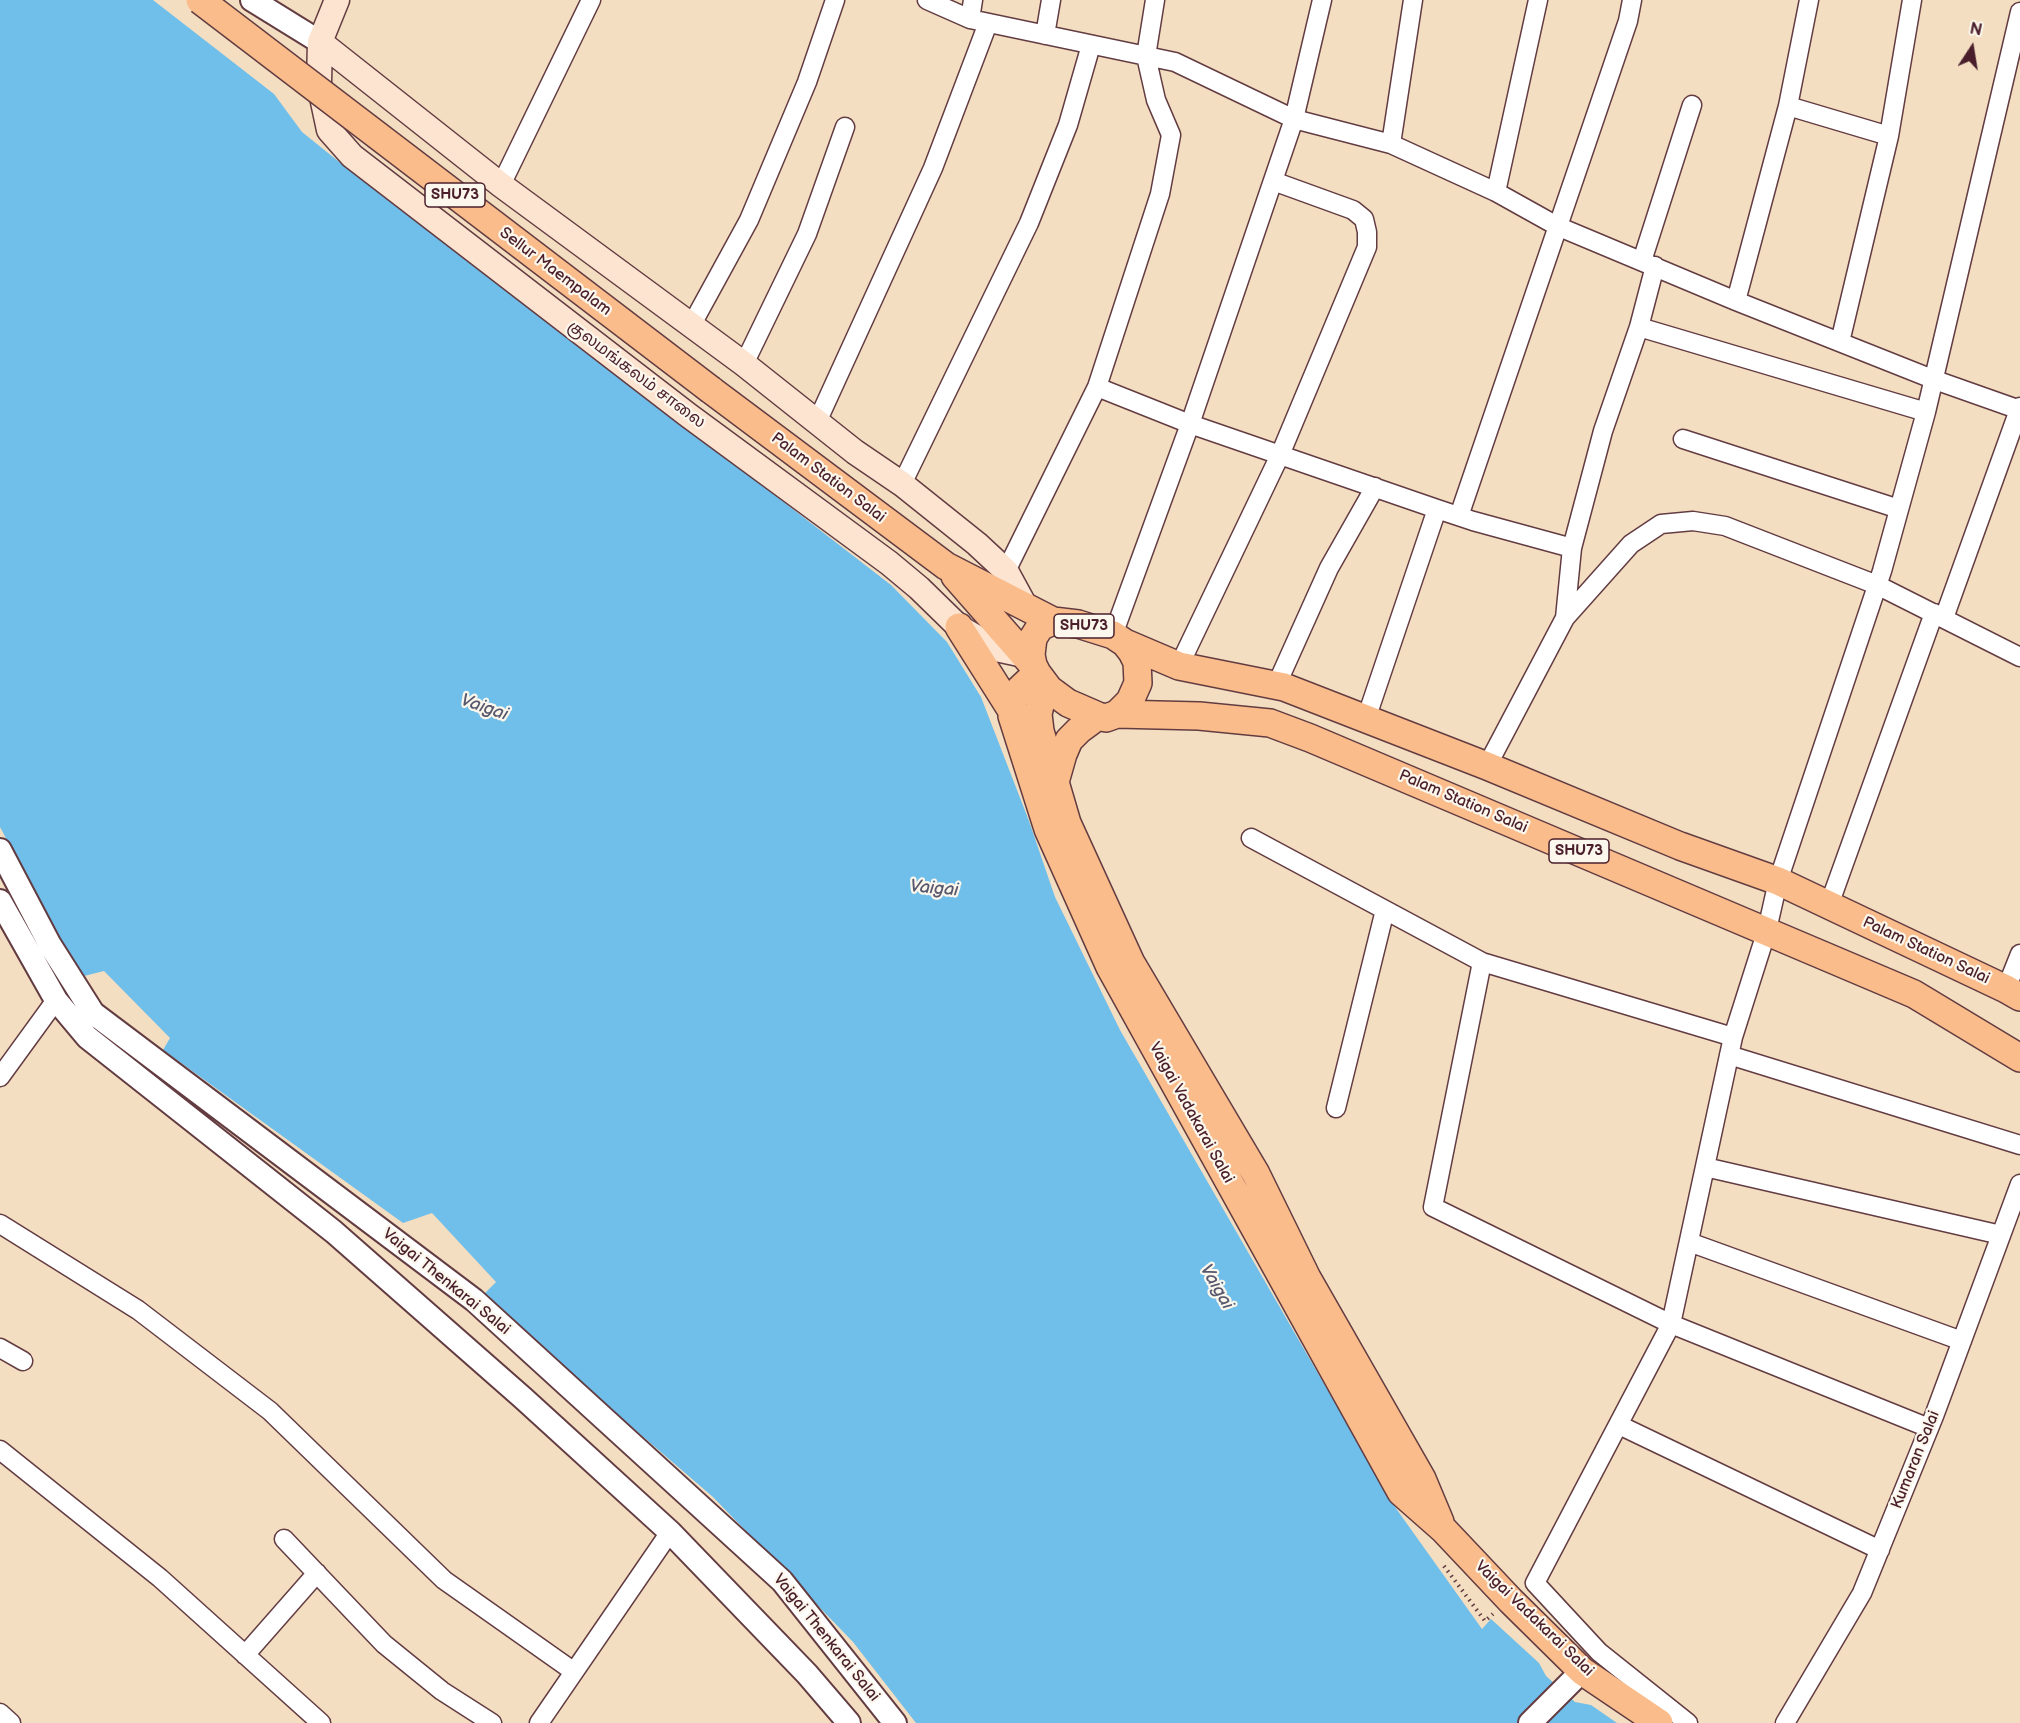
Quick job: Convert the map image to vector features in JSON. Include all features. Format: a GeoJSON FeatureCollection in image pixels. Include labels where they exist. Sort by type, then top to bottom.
{"type":"FeatureCollection","features":[{"type":"Feature","properties":{"kind":"main road","name":"Sellur Maempalam"},"geometry":{"type":"LineString","coordinates":[[200,0],[711,390]]}},
{"type":"Feature","properties":{"kind":"main road","name":"குலமங்கலம் சாலை"},"geometry":{"type":"LineString","coordinates":[[337,0],[320,42],[319,83],[329,130],[352,156],[688,415],[889,563],[959,627],[996,650],[1035,669]]}},
{"type":"Feature","properties":{"kind":"main road"},"geometry":{"type":"LineString","coordinates":[[320,42],[501,185],[744,364],[855,452],[902,484],[977,544],[1006,571],[1025,606]]}},
{"type":"Feature","properties":{"kind":"main road","name":"Palam Station Salai"},"geometry":{"type":"LineString","coordinates":[[711,390],[946,566],[1053,621]]}},
{"type":"Feature","properties":{"kind":"main road","name":"Palam Station Salai"},"geometry":{"type":"LineString","coordinates":[[946,566],[1035,669]]}},
{"type":"Feature","properties":{"kind":"main road","name":"SHU73"},"geometry":{"type":"LineString","coordinates":[[1053,621],[1078,624],[1119,639],[1137,662],[1138,683],[1130,701],[1107,715],[1068,703],[1049,689],[1035,669],[1031,655],[1033,638],[1040,627],[1053,621]]}},
{"type":"Feature","properties":{"kind":"main road","name":"Vaigai Vadakarai Salai"},"geometry":{"type":"LineString","coordinates":[[959,627],[1012,711],[1048,829],[1110,967],[1401,1492],[1452,1538],[1511,1601],[1574,1678],[1659,1723]]}},
{"type":"Feature","properties":{"kind":"main road","name":"Palam Station Salai"},"geometry":{"type":"LineString","coordinates":[[1119,639],[1179,666],[1284,687],[1486,766],[1680,846],[1778,881],[2013,993]]}},
{"type":"Feature","properties":{"kind":"main road"},"geometry":{"type":"LineString","coordinates":[[1012,711],[1013,700],[1035,669]]}},
{"type":"Feature","properties":{"kind":"main road","name":"Vaigai Vadakarai Salai"},"geometry":{"type":"LineString","coordinates":[[1035,669],[1039,722],[1067,823],[1131,963],[1256,1174],[1307,1278],[1422,1479],[1452,1538]]}},
{"type":"Feature","properties":{"kind":"main road","name":"Palam Station Salai"},"geometry":{"type":"LineString","coordinates":[[1107,715],[1198,716],[1270,723],[1310,738],[1914,994],[2020,1058]]}},
{"type":"Feature","properties":{"kind":"main road"},"geometry":{"type":"LineString","coordinates":[[1055,782],[1069,740],[1078,730],[1107,715]]}},
{"type":"Feature","properties":{"kind":"street"},"geometry":{"type":"LineString","coordinates":[[252,0],[320,42]]}},
{"type":"Feature","properties":{"kind":"street"},"geometry":{"type":"LineString","coordinates":[[501,185],[591,0]]}},
{"type":"Feature","properties":{"kind":"street"},"geometry":{"type":"LineString","coordinates":[[691,326],[749,220],[807,82],[835,0]]}},
{"type":"Feature","properties":{"kind":"street"},"geometry":{"type":"LineString","coordinates":[[927,0],[969,19],[1175,62],[1294,119],[1391,144],[1496,192],[1557,226],[1736,301],[1935,380],[2020,409],[1829,905]]}},
{"type":"Feature","properties":{"kind":"street"},"geometry":{"type":"LineString","coordinates":[[969,19],[973,0]]}},
{"type":"Feature","properties":{"kind":"street"},"geometry":{"type":"LineString","coordinates":[[1045,35],[1051,0]]}},
{"type":"Feature","properties":{"kind":"street"},"geometry":{"type":"LineString","coordinates":[[1006,571],[1097,387],[1160,194],[1171,135],[1156,100],[1146,56],[1155,0]]}},
{"type":"Feature","properties":{"kind":"street"},"geometry":{"type":"LineString","coordinates":[[1119,639],[1294,119],[1322,0]]}},
{"type":"Feature","properties":{"kind":"street"},"geometry":{"type":"LineString","coordinates":[[1391,144],[1413,0]]}},
{"type":"Feature","properties":{"kind":"street"},"geometry":{"type":"LineString","coordinates":[[1496,192],[1538,0]]}},
{"type":"Feature","properties":{"kind":"street"},"geometry":{"type":"LineString","coordinates":[[1459,516],[1628,21],[1632,0]]}},
{"type":"Feature","properties":{"kind":"street"},"geometry":{"type":"LineString","coordinates":[[1736,301],[1788,106],[1809,0]]}},
{"type":"Feature","properties":{"kind":"street"},"geometry":{"type":"LineString","coordinates":[[1840,342],[1889,136],[1912,0]]}},
{"type":"Feature","properties":{"kind":"street"},"geometry":{"type":"LineString","coordinates":[[1688,1723],[1599,1652],[1535,1583],[1671,1324],[1733,1037],[1767,930],[1778,881],[1877,585],[1899,509],[1935,380],[2020,12]]}},
{"type":"Feature","properties":{"kind":"street"},"geometry":{"type":"LineString","coordinates":[[818,422],[933,168],[988,23]]}},
{"type":"Feature","properties":{"kind":"street"},"geometry":{"type":"LineString","coordinates":[[902,484],[1029,223],[1068,126],[1091,45]]}},
{"type":"Feature","properties":{"kind":"street"},"geometry":{"type":"LineString","coordinates":[[1565,618],[1572,548],[1603,431],[1639,327],[1648,264],[1692,105]]}},
{"type":"Feature","properties":{"kind":"street"},"geometry":{"type":"LineString","coordinates":[[1788,106],[1889,136]]}},
{"type":"Feature","properties":{"kind":"street"},"geometry":{"type":"LineString","coordinates":[[744,364],[807,234],[845,127]]}},
{"type":"Feature","properties":{"kind":"street"},"geometry":{"type":"LineString","coordinates":[[1179,666],[1280,455],[1367,247],[1364,219],[1353,210],[1273,181]]}},
{"type":"Feature","properties":{"kind":"street"},"geometry":{"type":"LineString","coordinates":[[1639,327],[1926,412]]}},
{"type":"Feature","properties":{"kind":"street"},"geometry":{"type":"LineString","coordinates":[[1097,387],[1190,424],[1437,509],[1572,548]]}},
{"type":"Feature","properties":{"kind":"street"},"geometry":{"type":"LineString","coordinates":[[1683,439],[1899,509]]}},
{"type":"Feature","properties":{"kind":"street"},"geometry":{"type":"LineString","coordinates":[[1276,686],[1329,568],[1375,487]]}},
{"type":"Feature","properties":{"kind":"street"},"geometry":{"type":"LineString","coordinates":[[1366,719],[1437,509]]}},
{"type":"Feature","properties":{"kind":"street"},"geometry":{"type":"LineString","coordinates":[[1486,766],[1565,618],[1631,544],[1661,524],[1693,521],[1725,526],[1877,585],[2020,657]]}},
{"type":"Feature","properties":{"kind":"street"},"geometry":{"type":"LineString","coordinates":[[1251,838],[1482,962],[1733,1037]]}},
{"type":"Feature","properties":{"kind":"street","name":"Vaigai Thenkarai Salai"},"geometry":{"type":"LineString","coordinates":[[0,850],[50,945],[93,1013],[474,1300],[782,1581],[895,1723]]}},
{"type":"Feature","properties":{"kind":"street","name":"Vaigai Thenkarai Salai"},"geometry":{"type":"LineString","coordinates":[[0,901],[56,1000],[87,1037],[334,1232],[523,1398],[670,1532],[807,1674],[849,1723]]}},
{"type":"Feature","properties":{"kind":"street"},"geometry":{"type":"LineString","coordinates":[[1336,1108],[1385,910]]}},
{"type":"Feature","properties":{"kind":"street"},"geometry":{"type":"LineString","coordinates":[[2013,993],[2020,954]]}},
{"type":"Feature","properties":{"kind":"street"},"geometry":{"type":"LineString","coordinates":[[1482,962],[1432,1207],[1671,1324],[1929,1428]]}},
{"type":"Feature","properties":{"kind":"street"},"geometry":{"type":"LineString","coordinates":[[0,1077],[56,1000]]}},
{"type":"Feature","properties":{"kind":"street"},"geometry":{"type":"LineString","coordinates":[[1729,1055],[2020,1145]]}},
{"type":"Feature","properties":{"kind":"street"},"geometry":{"type":"LineString","coordinates":[[1705,1167],[2001,1234]]}},
{"type":"Feature","properties":{"kind":"street","name":"Kumaran Salai"},"geometry":{"type":"LineString","coordinates":[[1785,1723],[1862,1593],[1929,1428],[2020,1184]]}},
{"type":"Feature","properties":{"kind":"street"},"geometry":{"type":"LineString","coordinates":[[0,1224],[138,1310],[270,1411],[444,1580],[573,1671]]}},
{"type":"Feature","properties":{"kind":"street"},"geometry":{"type":"LineString","coordinates":[[1689,1242],[1962,1341]]}},
{"type":"Feature","properties":{"kind":"street"},"geometry":{"type":"LineString","coordinates":[[0,1348],[23,1361]]}},
{"type":"Feature","properties":{"kind":"street"},"geometry":{"type":"LineString","coordinates":[[1619,1425],[1880,1550]]}},
{"type":"Feature","properties":{"kind":"street"},"geometry":{"type":"LineString","coordinates":[[0,1450],[160,1578],[321,1723]]}},
{"type":"Feature","properties":{"kind":"street"},"geometry":{"type":"LineString","coordinates":[[538,1723],[670,1532]]}},
{"type":"Feature","properties":{"kind":"street"},"geometry":{"type":"LineString","coordinates":[[284,1539],[384,1644],[441,1691],[492,1723]]}},
{"type":"Feature","properties":{"kind":"street"},"geometry":{"type":"LineString","coordinates":[[245,1655],[317,1574]]}},
{"type":"Feature","properties":{"kind":"street"},"geometry":{"type":"LineString","coordinates":[[1530,1723],[1574,1678]]}},
{"type":"Feature","properties":{"kind":"street"},"geometry":{"type":"LineString","coordinates":[[0,1713],[11,1723]]}},
{"type":"Feature","properties":{"kind":"water","name":"Vaigai"},"geometry":{"type":"Polygon","coordinates":[[[0,0],[153,0],[274,94],[302,132],[348,169],[569,336],[891,585],[947,642],[981,697],[1029,821],[1055,897],[1120,1030],[1395,1507],[1482,1629],[1491,1619],[1539,1663],[1546,1676],[1575,1702],[1591,1705],[1617,1723],[916,1723],[853,1642],[713,1497],[619,1416],[485,1293],[496,1282],[432,1213],[403,1223],[163,1050],[170,1038],[104,971],[80,977],[0,827],[0,0]]]}}]}
